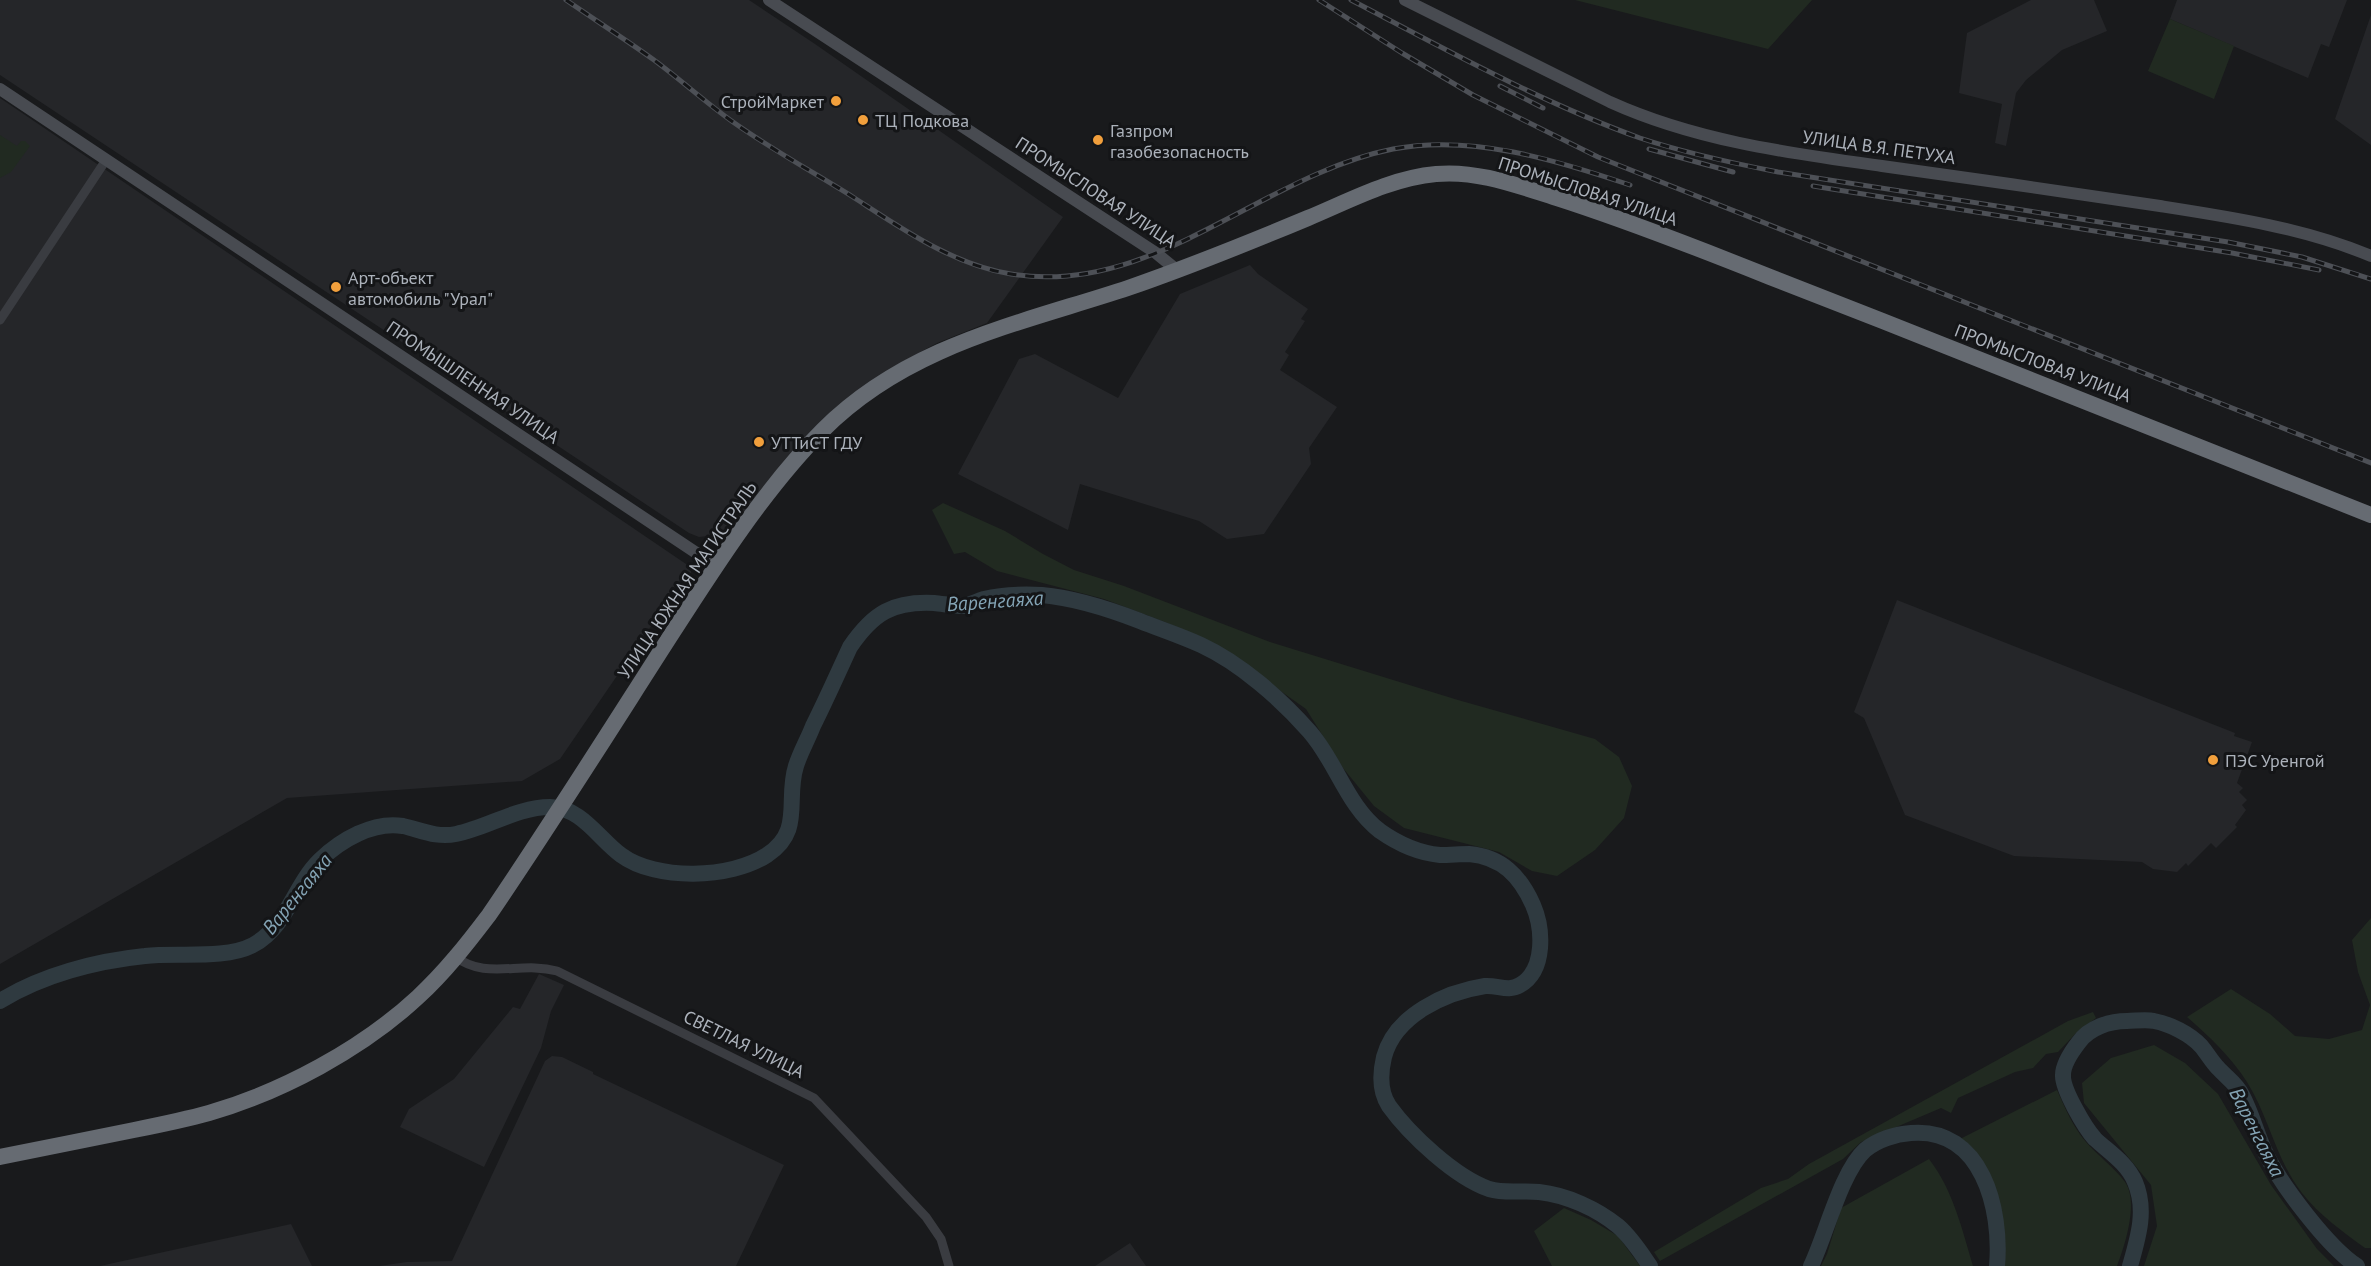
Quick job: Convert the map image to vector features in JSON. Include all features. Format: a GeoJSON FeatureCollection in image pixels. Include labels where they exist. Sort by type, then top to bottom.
{"type":"FeatureCollection","features":[{"type":"Feature","properties":{"kind":"highway","name":"ПРОМЫСЛОВАЯ УЛИЦА"},"geometry":{"type":"LineString","coordinates":[[1178,271],[1370,192],[1410,179],[1450,173],[1488,177],[1616,217],[1714,254],[2371,515]]}},
{"type":"Feature","properties":{"kind":"highway","name":"УЛИЦА ЮЖНАЯ МАГИСТРАЛЬ"},"geometry":{"type":"LineString","coordinates":[[456,957],[489,915],[740,532],[807,447],[844,411],[883,382],[932,355],[989,331],[1074,306],[1178,271]]}},
{"type":"Feature","properties":{"kind":"highway"},"geometry":{"type":"LineString","coordinates":[[0,1157],[208,1114],[275,1089],[327,1062],[374,1033],[418,997],[456,957]]}},
{"type":"Feature","properties":{"kind":"main road","name":"ПРОМЫСЛОВАЯ УЛИЦА"},"geometry":{"type":"LineString","coordinates":[[769,0],[1156,253],[1178,271]]}},
{"type":"Feature","properties":{"kind":"main road","name":"УЛИЦА В.Я. ПЕТУХА"},"geometry":{"type":"LineString","coordinates":[[1405,0],[1610,102],[1638,115],[1688,132],[1802,154],[2204,212],[2307,234],[2371,256]]}},
{"type":"Feature","properties":{"kind":"main road","name":"ПРОМЫШЛЕННАЯ УЛИЦА"},"geometry":{"type":"LineString","coordinates":[[0,89],[717,566]]}},
{"type":"Feature","properties":{"kind":"street"},"geometry":{"type":"LineString","coordinates":[[0,320],[106,160]]}},
{"type":"Feature","properties":{"kind":"street","name":"СВЕТЛАЯ УЛИЦА"},"geometry":{"type":"LineString","coordinates":[[456,957],[476,969],[535,966],[557,971],[814,1098],[926,1216],[941,1239],[949,1266]]}},
{"type":"Feature","properties":{"kind":"shaded area"},"geometry":{"type":"Polygon","coordinates":[[[0,0],[749,0],[1063,217],[987,323],[937,343],[884,372],[737,522],[716,535],[699,537],[689,533],[0,75],[0,0]]]}},
{"type":"Feature","properties":{"kind":"shaded area"},"geometry":{"type":"Polygon","coordinates":[[[1575,0],[1812,0],[1768,49],[1575,0]]]}},
{"type":"Feature","properties":{"kind":"shaded area"},"geometry":{"type":"Polygon","coordinates":[[[2031,0],[2094,0],[2107,31],[2062,50],[2026,80],[2016,93],[2006,146],[1995,143],[2002,104],[1959,93],[1967,33],[2031,0]]]}},
{"type":"Feature","properties":{"kind":"shaded area"},"geometry":{"type":"Polygon","coordinates":[[[2177,0],[2347,0],[2329,47],[2321,44],[2308,78],[2170,19],[2177,0]]]}},
{"type":"Feature","properties":{"kind":"shaded area"},"geometry":{"type":"Polygon","coordinates":[[[2371,15],[2371,145],[2335,119],[2371,15]]]}},
{"type":"Feature","properties":{"kind":"shaded area"},"geometry":{"type":"Polygon","coordinates":[[[2170,19],[2234,46],[2214,99],[2148,71],[2170,19]]]}},
{"type":"Feature","properties":{"kind":"shaded area"},"geometry":{"type":"Polygon","coordinates":[[[0,98],[686,564],[691,571],[691,579],[669,613],[658,616],[560,759],[522,781],[287,798],[0,964],[0,98]]]}},
{"type":"Feature","properties":{"kind":"shaded area"},"geometry":{"type":"Polygon","coordinates":[[[0,135],[17,146],[21,141],[25,141],[30,146],[11,172],[0,178],[0,135]]]}},
{"type":"Feature","properties":{"kind":"shaded area"},"geometry":{"type":"Polygon","coordinates":[[[1250,265],[1258,274],[1308,309],[1301,319],[1305,321],[1285,352],[1289,355],[1280,370],[1337,407],[1309,448],[1311,464],[1264,534],[1227,539],[1199,521],[1080,484],[1068,530],[958,474],[1019,359],[1035,354],[1118,398],[1180,294],[1250,265]]]}},
{"type":"Feature","properties":{"kind":"shaded area"},"geometry":{"type":"Polygon","coordinates":[[[943,503],[1005,531],[1074,570],[1124,586],[1270,642],[1458,700],[1595,739],[1619,757],[1632,786],[1624,818],[1595,850],[1557,876],[1532,871],[1499,852],[1404,828],[1374,806],[1343,768],[1306,709],[1214,644],[1165,622],[1104,599],[997,571],[965,552],[954,554],[932,510],[943,503]]]}},
{"type":"Feature","properties":{"kind":"shaded area"},"geometry":{"type":"Polygon","coordinates":[[[1897,600],[2235,733],[2234,736],[2252,742],[2237,783],[2243,788],[2239,792],[2247,800],[2242,805],[2246,810],[2235,825],[2237,827],[2216,848],[2211,843],[2188,866],[2186,863],[2177,872],[2153,869],[2142,862],[2014,856],[1905,815],[1864,718],[1854,712],[1897,600]]]}},
{"type":"Feature","properties":{"kind":"shaded area"},"geometry":{"type":"Polygon","coordinates":[[[2371,918],[2371,1248],[2365,1248],[2324,1216],[2302,1193],[2279,1153],[2255,1095],[2247,1082],[2219,1047],[2187,1017],[2231,989],[2270,1014],[2295,1036],[2329,1039],[2362,1030],[2370,1005],[2358,972],[2352,940],[2371,918]]]}},
{"type":"Feature","properties":{"kind":"shaded area"},"geometry":{"type":"Polygon","coordinates":[[[539,974],[564,985],[551,1011],[541,1048],[484,1167],[400,1127],[409,1109],[454,1079],[513,1007],[520,1009],[539,974]]]}},
{"type":"Feature","properties":{"kind":"shaded area"},"geometry":{"type":"Polygon","coordinates":[[[2093,1012],[2096,1018],[2077,1032],[2058,1052],[2046,1054],[2033,1068],[2015,1072],[1958,1098],[1951,1113],[1941,1108],[1861,1142],[1843,1159],[1660,1261],[1654,1252],[1761,1188],[1788,1179],[1809,1164],[2068,1021],[2093,1012]]]}},
{"type":"Feature","properties":{"kind":"shaded area"},"geometry":{"type":"Polygon","coordinates":[[[2154,1045],[2185,1063],[2218,1094],[2271,1185],[2317,1249],[2334,1266],[2144,1266],[2157,1226],[2151,1185],[2084,1103],[2082,1083],[2111,1058],[2154,1045]]]}},
{"type":"Feature","properties":{"kind":"shaded area"},"geometry":{"type":"Polygon","coordinates":[[[552,1056],[562,1057],[784,1165],[736,1266],[379,1266],[407,1262],[452,1261],[545,1061],[552,1056]]]}},
{"type":"Feature","properties":{"kind":"shaded area"},"geometry":{"type":"Polygon","coordinates":[[[2057,1090],[2081,1136],[2121,1177],[2129,1190],[2131,1212],[2124,1247],[2117,1266],[2005,1266],[2004,1237],[1996,1194],[1985,1167],[1977,1155],[1960,1139],[2057,1090]]]}},
{"type":"Feature","properties":{"kind":"shaded area"},"geometry":{"type":"Polygon","coordinates":[[[1929,1159],[1951,1197],[1973,1266],[1821,1266],[1841,1208],[1929,1159]]]}},
{"type":"Feature","properties":{"kind":"shaded area"},"geometry":{"type":"Polygon","coordinates":[[[1564,1208],[1618,1236],[1640,1266],[1552,1266],[1534,1231],[1564,1208]]]}},
{"type":"Feature","properties":{"kind":"shaded area"},"geometry":{"type":"Polygon","coordinates":[[[291,1224],[312,1266],[100,1266],[291,1224]]]}},
{"type":"Feature","properties":{"kind":"shaded area"},"geometry":{"type":"Polygon","coordinates":[[[1130,1243],[1146,1266],[1095,1266],[1130,1243]]]}},
{"type":"Feature","properties":{"kind":"waterway","name":"Варенгаяха"},"geometry":{"type":"LineString","coordinates":[[0,1001],[51,977],[108,961],[158,955],[215,954],[241,950],[253,945],[274,928],[303,881],[320,860],[348,839],[380,826],[403,826],[449,835],[468,831],[526,810],[561,808],[589,825],[621,855],[654,869],[694,874],[734,869],[752,863],[767,855],[786,836],[790,825],[793,779],[800,756],[850,647],[876,618],[895,607],[907,604],[934,603],[963,606],[984,599],[1005,596],[1055,596],[1116,612],[1216,653],[1273,694],[1298,719],[1327,756],[1359,809],[1380,831],[1416,850],[1440,855],[1469,854],[1491,859],[1516,877],[1533,905],[1539,925],[1540,948],[1534,969],[1528,978],[1516,987],[1485,986],[1470,989],[1439,1000],[1411,1018],[1399,1029],[1384,1057],[1381,1076],[1383,1094],[1389,1106],[1409,1130],[1434,1154],[1462,1175],[1489,1189],[1550,1194],[1591,1209],[1623,1230],[1650,1266]]}},
{"type":"Feature","properties":{"kind":"waterway","name":"Варенгаяха"},"geometry":{"type":"LineString","coordinates":[[2130,1266],[2140,1224],[2139,1192],[2132,1175],[2123,1163],[2095,1139],[2086,1126],[2070,1099],[2063,1075],[2071,1053],[2088,1033],[2113,1022],[2144,1020],[2167,1024],[2191,1037],[2234,1084],[2246,1102],[2266,1154],[2283,1182],[2320,1231],[2357,1266]]}},
{"type":"Feature","properties":{"kind":"waterway","name":"Варенгаяха"},"geometry":{"type":"LineString","coordinates":[[1811,1266],[1841,1188],[1856,1160],[1865,1150],[1881,1140],[1911,1133],[1935,1135],[1955,1143],[1971,1157],[1991,1197],[1996,1220],[1997,1266]]}},
{"type":"Feature","properties":{"kind":"railway"},"geometry":{"type":"LineString","coordinates":[[566,0],[654,60],[747,132],[909,233],[969,263],[1011,274],[1063,276],[1112,268],[1160,251],[1298,183],[1345,163],[1393,149],[1423,145],[1483,147],[1543,159],[1630,185]]}},
{"type":"Feature","properties":{"kind":"railway"},"geometry":{"type":"LineString","coordinates":[[1319,0],[1473,95],[1598,157],[2371,463]]}},
{"type":"Feature","properties":{"kind":"railway"},"geometry":{"type":"LineString","coordinates":[[1351,0],[1457,56],[1566,108],[1640,138],[1674,148],[1778,172],[2228,242],[2302,257],[2371,279]]}},
{"type":"Feature","properties":{"kind":"railway"},"geometry":{"type":"LineString","coordinates":[[1500,86],[1543,108]]}},
{"type":"Feature","properties":{"kind":"railway"},"geometry":{"type":"LineString","coordinates":[[1649,149],[1733,172]]}},
{"type":"Feature","properties":{"kind":"railway"},"geometry":{"type":"LineString","coordinates":[[1813,186],[2232,253],[2319,270]]}},
{"type":"Feature","properties":{"kind":"place","name":"СтройМаркет"},"geometry":{"type":"Point","coordinates":[836,101]}},
{"type":"Feature","properties":{"kind":"place","name":"ТЦ Подкова"},"geometry":{"type":"Point","coordinates":[863,120]}},
{"type":"Feature","properties":{"kind":"place","name":"Газпром газобезопасность"},"geometry":{"type":"Point","coordinates":[1098,140]}},
{"type":"Feature","properties":{"kind":"place","name":"Арт-объект автомобиль \"Урал\""},"geometry":{"type":"Point","coordinates":[336,287]}},
{"type":"Feature","properties":{"kind":"place","name":"УТТиСТ ГДУ"},"geometry":{"type":"Point","coordinates":[759,442]}},
{"type":"Feature","properties":{"kind":"place","name":"ПЭС Уренгой"},"geometry":{"type":"Point","coordinates":[2213,760]}}]}
